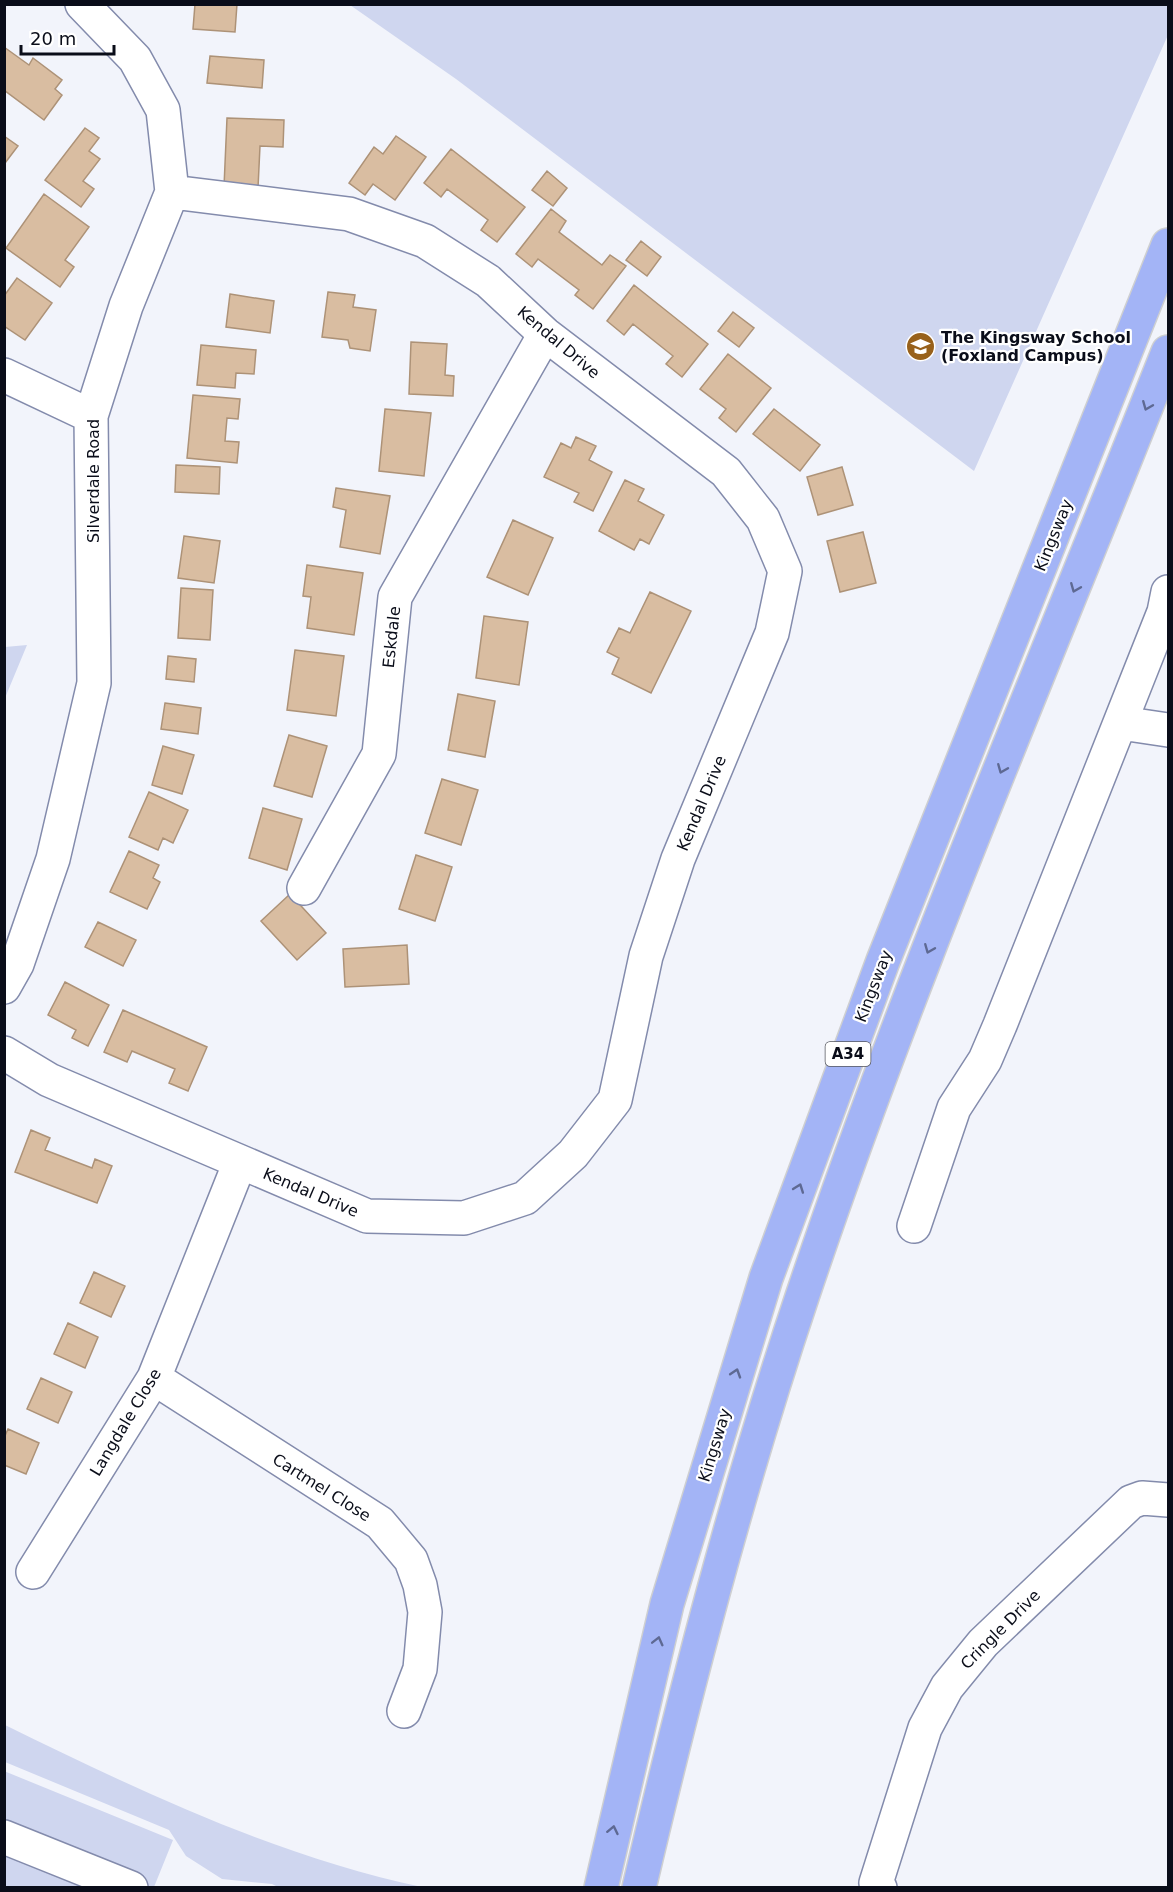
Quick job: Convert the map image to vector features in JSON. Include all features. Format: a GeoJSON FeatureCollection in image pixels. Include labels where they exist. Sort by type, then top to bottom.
{"type":"FeatureCollection","features":[{"type":"Feature","properties":{"kind":"highway","name":"Kingsway"},"geometry":{"type":"LineString","coordinates":[[601,1887],[667,1604],[717,1432],[766,1278],[883,961],[1168,244]]}},
{"type":"Feature","properties":{"kind":"highway","name":"A34"},"geometry":{"type":"LineString","coordinates":[[639,1887],[704,1618],[752,1451],[803,1294],[917,980],[1168,352]]}},
{"type":"Feature","properties":{"kind":"street","name":"Silverdale Road"},"geometry":{"type":"LineString","coordinates":[[4,987],[17,964],[53,860],[94,683],[91,416],[126,306],[172,192],[163,110],[135,58],[82,4]]}},
{"type":"Feature","properties":{"kind":"street","name":"Kendal Drive"},"geometry":{"type":"LineString","coordinates":[[4,1053],[49,1080],[367,1216],[464,1218],[525,1198],[573,1154],[615,1100],[650,945],[678,859],[772,633],[785,571],[764,519],[726,472],[545,334],[488,281],[425,241],[349,214],[172,192]]}},
{"type":"Feature","properties":{"kind":"street","name":"Eskdale"},"geometry":{"type":"LineString","coordinates":[[304,888],[379,754],[395,597],[545,334]]}},
{"type":"Feature","properties":{"kind":"street"},"geometry":{"type":"LineString","coordinates":[[4,375],[91,416]]}},
{"type":"Feature","properties":{"kind":"street"},"geometry":{"type":"LineString","coordinates":[[914,1226],[954,1108],[966,1086],[985,1060],[1168,601]]}},
{"type":"Feature","properties":{"kind":"street"},"geometry":{"type":"LineString","coordinates":[[1121,723],[1168,730]]}},
{"type":"Feature","properties":{"kind":"street","name":"Langdale Close"},"geometry":{"type":"LineString","coordinates":[[33,1572],[154,1378],[240,1162]]}},
{"type":"Feature","properties":{"kind":"street","name":"Cartmel Close"},"geometry":{"type":"LineString","coordinates":[[154,1378],[380,1522],[411,1560],[420,1585],[425,1612],[420,1669],[405,1711]]}},
{"type":"Feature","properties":{"kind":"street","name":"Cringle Drive"},"geometry":{"type":"LineString","coordinates":[[880,1887],[876,1883],[883,1856],[925,1728],[947,1687],[982,1643],[1131,1502],[1142,1498],[1168,1500]]}},
{"type":"Feature","properties":{"kind":"street"},"geometry":{"type":"LineString","coordinates":[[4,1837],[131,1887]]}},
{"type":"Feature","properties":{"kind":"shaded area","name":"The Kingsway School (Foxland Campus)"},"geometry":{"type":"Polygon","coordinates":[[[1168,4],[1168,35],[974,471],[456,79],[350,5],[1168,4]]]}},
{"type":"Feature","properties":{"kind":"shaded area"},"geometry":{"type":"Polygon","coordinates":[[[27,645],[5,698],[5,647],[27,645]]]}},
{"type":"Feature","properties":{"kind":"shaded area"},"geometry":{"type":"Polygon","coordinates":[[[5,1725],[208,1819],[314,1858],[422,1887],[280,1888],[272,1884],[222,1879],[186,1856],[169,1830],[5,1762],[5,1725]]]}},
{"type":"Feature","properties":{"kind":"shaded area"},"geometry":{"type":"Polygon","coordinates":[[[4,1771],[173,1840],[154,1887],[131,1887],[5,1838],[4,1771]]]}},
{"type":"Feature","properties":{"kind":"shaded area"},"geometry":{"type":"Polygon","coordinates":[[[5,1844],[115,1887],[5,1887],[5,1844]]]}},
{"type":"Feature","properties":{"kind":"building"},"geometry":{"type":"Polygon","coordinates":[[[195,4],[237,4],[235,32],[193,29],[195,4]]]}},
{"type":"Feature","properties":{"kind":"building"},"geometry":{"type":"Polygon","coordinates":[[[4,47],[29,65],[33,58],[62,80],[55,89],[62,95],[44,120],[4,90],[4,47]]]}},
{"type":"Feature","properties":{"kind":"building"},"geometry":{"type":"Polygon","coordinates":[[[210,56],[264,60],[262,88],[207,83],[210,56]]]}},
{"type":"Feature","properties":{"kind":"building"},"geometry":{"type":"Polygon","coordinates":[[[227,118],[284,120],[283,147],[260,146],[258,188],[224,187],[227,118]]]}},
{"type":"Feature","properties":{"kind":"building"},"geometry":{"type":"Polygon","coordinates":[[[85,128],[99,138],[89,151],[100,159],[83,181],[94,189],[81,207],[45,180],[85,128]]]}},
{"type":"Feature","properties":{"kind":"building"},"geometry":{"type":"Polygon","coordinates":[[[4,136],[18,146],[5,163],[4,162],[4,136]]]}},
{"type":"Feature","properties":{"kind":"building"},"geometry":{"type":"Polygon","coordinates":[[[396,136],[426,157],[395,200],[373,184],[365,195],[349,183],[374,147],[383,154],[396,136]]]}},
{"type":"Feature","properties":{"kind":"building"},"geometry":{"type":"Polygon","coordinates":[[[451,149],[525,207],[497,242],[481,230],[488,220],[447,189],[441,197],[424,183],[451,149]]]}},
{"type":"Feature","properties":{"kind":"building"},"geometry":{"type":"Polygon","coordinates":[[[547,171],[567,188],[553,206],[532,190],[547,171]]]}},
{"type":"Feature","properties":{"kind":"building"},"geometry":{"type":"Polygon","coordinates":[[[44,194],[89,227],[65,260],[74,267],[60,287],[6,248],[44,194]]]}},
{"type":"Feature","properties":{"kind":"building"},"geometry":{"type":"Polygon","coordinates":[[[551,209],[566,221],[559,232],[602,265],[610,255],[626,266],[593,309],[575,295],[579,290],[538,259],[532,267],[516,254],[551,209]]]}},
{"type":"Feature","properties":{"kind":"building"},"geometry":{"type":"Polygon","coordinates":[[[641,241],[661,257],[647,276],[626,260],[641,241]]]}},
{"type":"Feature","properties":{"kind":"building"},"geometry":{"type":"Polygon","coordinates":[[[17,278],[52,303],[25,340],[4,326],[4,296],[17,278]]]}},
{"type":"Feature","properties":{"kind":"building"},"geometry":{"type":"Polygon","coordinates":[[[634,285],[708,344],[682,377],[666,364],[673,356],[633,324],[624,335],[607,321],[634,285]]]}},
{"type":"Feature","properties":{"kind":"building"},"geometry":{"type":"Polygon","coordinates":[[[328,292],[355,295],[353,307],[376,310],[370,351],[350,348],[348,340],[322,337],[328,292]]]}},
{"type":"Feature","properties":{"kind":"building"},"geometry":{"type":"Polygon","coordinates":[[[230,294],[274,301],[270,333],[226,327],[230,294]]]}},
{"type":"Feature","properties":{"kind":"building"},"geometry":{"type":"Polygon","coordinates":[[[733,312],[754,328],[739,347],[718,331],[733,312]]]}},
{"type":"Feature","properties":{"kind":"building"},"geometry":{"type":"Polygon","coordinates":[[[411,342],[447,344],[445,375],[454,376],[453,396],[409,394],[411,342]]]}},
{"type":"Feature","properties":{"kind":"building"},"geometry":{"type":"Polygon","coordinates":[[[201,345],[256,350],[254,374],[236,373],[235,388],[197,385],[201,345]]]}},
{"type":"Feature","properties":{"kind":"building"},"geometry":{"type":"Polygon","coordinates":[[[728,354],[771,388],[736,432],[719,418],[726,409],[700,389],[728,354]]]}},
{"type":"Feature","properties":{"kind":"building"},"geometry":{"type":"Polygon","coordinates":[[[193,395],[240,399],[238,419],[227,418],[225,441],[239,442],[237,463],[187,458],[193,395]]]}},
{"type":"Feature","properties":{"kind":"building"},"geometry":{"type":"Polygon","coordinates":[[[385,409],[431,413],[424,476],[379,471],[385,409]]]}},
{"type":"Feature","properties":{"kind":"building"},"geometry":{"type":"Polygon","coordinates":[[[774,409],[820,445],[800,471],[753,434],[774,409]]]}},
{"type":"Feature","properties":{"kind":"building"},"geometry":{"type":"Polygon","coordinates":[[[576,437],[596,446],[589,460],[612,472],[593,511],[574,502],[579,493],[544,477],[561,443],[571,448],[576,437]]]}},
{"type":"Feature","properties":{"kind":"building"},"geometry":{"type":"Polygon","coordinates":[[[176,465],[220,467],[219,494],[175,492],[176,465]]]}},
{"type":"Feature","properties":{"kind":"building"},"geometry":{"type":"Polygon","coordinates":[[[842,467],[853,505],[818,515],[807,477],[842,467]]]}},
{"type":"Feature","properties":{"kind":"building"},"geometry":{"type":"Polygon","coordinates":[[[625,480],[644,489],[638,501],[664,515],[649,544],[640,539],[634,550],[599,531],[625,480]]]}},
{"type":"Feature","properties":{"kind":"building"},"geometry":{"type":"Polygon","coordinates":[[[336,488],[390,496],[380,554],[340,547],[346,510],[333,507],[336,488]]]}},
{"type":"Feature","properties":{"kind":"building"},"geometry":{"type":"Polygon","coordinates":[[[513,520],[553,538],[528,595],[487,577],[513,520]]]}},
{"type":"Feature","properties":{"kind":"building"},"geometry":{"type":"Polygon","coordinates":[[[863,532],[876,583],[840,592],[827,541],[863,532]]]}},
{"type":"Feature","properties":{"kind":"building"},"geometry":{"type":"Polygon","coordinates":[[[184,536],[220,541],[214,583],[178,578],[184,536]]]}},
{"type":"Feature","properties":{"kind":"building"},"geometry":{"type":"Polygon","coordinates":[[[307,565],[363,573],[354,635],[307,628],[311,597],[303,596],[307,565]]]}},
{"type":"Feature","properties":{"kind":"building"},"geometry":{"type":"Polygon","coordinates":[[[181,588],[213,590],[210,640],[178,638],[181,588]]]}},
{"type":"Feature","properties":{"kind":"building"},"geometry":{"type":"Polygon","coordinates":[[[650,592],[691,611],[651,693],[612,674],[619,658],[607,652],[619,628],[630,633],[650,592]]]}},
{"type":"Feature","properties":{"kind":"building"},"geometry":{"type":"Polygon","coordinates":[[[484,616],[528,622],[519,685],[476,678],[484,616]]]}},
{"type":"Feature","properties":{"kind":"building"},"geometry":{"type":"Polygon","coordinates":[[[295,650],[344,656],[336,716],[287,710],[295,650]]]}},
{"type":"Feature","properties":{"kind":"building"},"geometry":{"type":"Polygon","coordinates":[[[168,656],[196,659],[194,682],[166,679],[168,656]]]}},
{"type":"Feature","properties":{"kind":"building"},"geometry":{"type":"Polygon","coordinates":[[[458,694],[495,701],[485,757],[448,750],[458,694]]]}},
{"type":"Feature","properties":{"kind":"building"},"geometry":{"type":"Polygon","coordinates":[[[165,703],[201,708],[198,734],[161,729],[165,703]]]}},
{"type":"Feature","properties":{"kind":"building"},"geometry":{"type":"Polygon","coordinates":[[[289,735],[327,746],[312,797],[274,786],[289,735]]]}},
{"type":"Feature","properties":{"kind":"building"},"geometry":{"type":"Polygon","coordinates":[[[163,746],[194,755],[182,794],[152,785],[163,746]]]}},
{"type":"Feature","properties":{"kind":"building"},"geometry":{"type":"Polygon","coordinates":[[[442,779],[478,790],[461,845],[425,833],[442,779]]]}},
{"type":"Feature","properties":{"kind":"building"},"geometry":{"type":"Polygon","coordinates":[[[149,792],[188,810],[173,843],[163,838],[158,850],[129,837],[149,792]]]}},
{"type":"Feature","properties":{"kind":"building"},"geometry":{"type":"Polygon","coordinates":[[[263,808],[302,819],[287,870],[249,858],[263,808]]]}},
{"type":"Feature","properties":{"kind":"building"},"geometry":{"type":"Polygon","coordinates":[[[129,851],[159,865],[153,878],[160,882],[147,909],[110,892],[129,851]]]}},
{"type":"Feature","properties":{"kind":"building"},"geometry":{"type":"Polygon","coordinates":[[[416,855],[452,867],[435,921],[399,909],[416,855]]]}},
{"type":"Feature","properties":{"kind":"building"},"geometry":{"type":"Polygon","coordinates":[[[290,894],[326,933],[297,960],[261,921],[290,894]]]}},
{"type":"Feature","properties":{"kind":"building"},"geometry":{"type":"Polygon","coordinates":[[[98,922],[136,940],[123,966],[85,947],[98,922]]]}},
{"type":"Feature","properties":{"kind":"building"},"geometry":{"type":"Polygon","coordinates":[[[407,945],[409,984],[345,987],[343,949],[407,945]]]}},
{"type":"Feature","properties":{"kind":"building"},"geometry":{"type":"Polygon","coordinates":[[[65,982],[109,1005],[88,1046],[72,1038],[76,1030],[48,1015],[65,982]]]}},
{"type":"Feature","properties":{"kind":"building"},"geometry":{"type":"Polygon","coordinates":[[[123,1010],[207,1047],[188,1091],[169,1083],[175,1069],[132,1051],[127,1062],[104,1052],[123,1010]]]}},
{"type":"Feature","properties":{"kind":"building"},"geometry":{"type":"Polygon","coordinates":[[[31,1130],[50,1138],[45,1150],[92,1168],[95,1159],[112,1166],[97,1203],[15,1172],[31,1130]]]}},
{"type":"Feature","properties":{"kind":"building"},"geometry":{"type":"Polygon","coordinates":[[[94,1272],[125,1286],[111,1317],[80,1303],[94,1272]]]}},
{"type":"Feature","properties":{"kind":"building"},"geometry":{"type":"Polygon","coordinates":[[[68,1323],[98,1337],[85,1368],[54,1354],[68,1323]]]}},
{"type":"Feature","properties":{"kind":"building"},"geometry":{"type":"Polygon","coordinates":[[[41,1378],[72,1392],[58,1423],[27,1409],[41,1378]]]}},
{"type":"Feature","properties":{"kind":"building"},"geometry":{"type":"Polygon","coordinates":[[[8,1429],[39,1443],[26,1474],[4,1465],[4,1438],[8,1429]]]}},
{"type":"Feature","properties":{"kind":"place","name":"The Kingsway School (Foxland Campus)"},"geometry":{"type":"Point","coordinates":[920,346]}}]}
